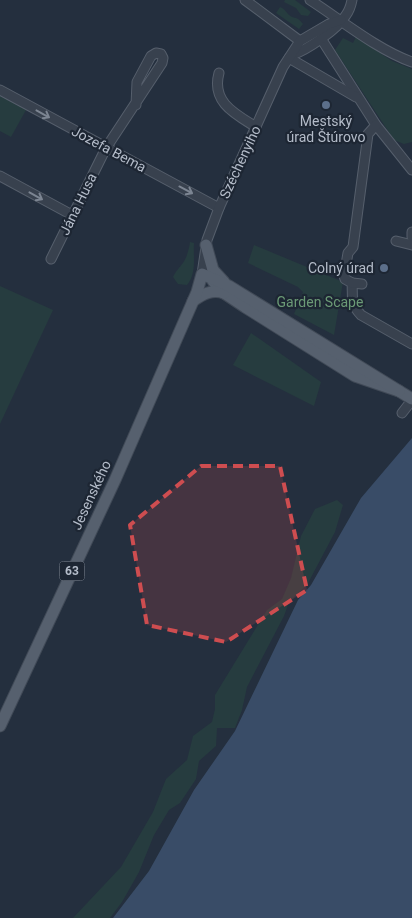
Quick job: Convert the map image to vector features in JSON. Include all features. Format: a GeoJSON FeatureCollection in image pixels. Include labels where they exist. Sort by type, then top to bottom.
{"type":"FeatureCollection","features":[{"type":"Feature","properties":{"kind":"main road"},"geometry":{"type":"LineString","coordinates":[[206,245],[213,270],[227,290]]}},
{"type":"Feature","properties":{"kind":"main road"},"geometry":{"type":"LineString","coordinates":[[207,276],[227,290],[406,396]]}},
{"type":"Feature","properties":{"kind":"main road","name":"Jesenského"},"geometry":{"type":"LineString","coordinates":[[0,726],[115,480],[192,301],[207,276]]}},
{"type":"Feature","properties":{"kind":"main road"},"geometry":{"type":"LineString","coordinates":[[192,301],[208,292],[227,290]]}},
{"type":"Feature","properties":{"kind":"street"},"geometry":{"type":"LineString","coordinates":[[245,0],[300,41],[329,24],[341,20]]}},
{"type":"Feature","properties":{"kind":"street"},"geometry":{"type":"LineString","coordinates":[[310,0],[396,55],[412,62]]}},
{"type":"Feature","properties":{"kind":"street"},"geometry":{"type":"LineString","coordinates":[[291,57],[327,35],[346,16],[352,0]]}},
{"type":"Feature","properties":{"kind":"street"},"geometry":{"type":"LineString","coordinates":[[322,40],[376,125],[410,170],[412,170]]}},
{"type":"Feature","properties":{"kind":"street","name":"Széchenyiho"},"geometry":{"type":"LineString","coordinates":[[207,276],[206,245],[219,208],[284,67],[300,41]]}},
{"type":"Feature","properties":{"kind":"street","name":"Jána Husa"},"geometry":{"type":"LineString","coordinates":[[51,259],[106,148],[136,105],[162,63],[163,58],[161,54],[156,53],[151,56],[137,82],[136,105]]}},
{"type":"Feature","properties":{"kind":"street"},"geometry":{"type":"LineString","coordinates":[[291,57],[358,98]]}},
{"type":"Feature","properties":{"kind":"street"},"geometry":{"type":"LineString","coordinates":[[219,74],[216,83],[218,92],[226,106],[256,127]]}},
{"type":"Feature","properties":{"kind":"street","name":"Jozefa Bema"},"geometry":{"type":"LineString","coordinates":[[0,90],[219,208]]}},
{"type":"Feature","properties":{"kind":"street"},"geometry":{"type":"LineString","coordinates":[[362,284],[352,283],[345,279],[344,276],[348,252],[353,247],[368,134],[376,125]]}},
{"type":"Feature","properties":{"kind":"street"},"geometry":{"type":"LineString","coordinates":[[0,176],[72,215]]}},
{"type":"Feature","properties":{"kind":"street"},"geometry":{"type":"LineString","coordinates":[[412,232],[412,237]]}},
{"type":"Feature","properties":{"kind":"street"},"geometry":{"type":"LineString","coordinates":[[396,241],[412,244]]}},
{"type":"Feature","properties":{"kind":"street"},"geometry":{"type":"LineString","coordinates":[[352,283],[353,304],[361,315],[412,344]]}},
{"type":"Feature","properties":{"kind":"street"},"geometry":{"type":"LineString","coordinates":[[402,414],[406,396]]}},
{"type":"Feature","properties":{"kind":"highlighted area"},"geometry":{"type":"Polygon","coordinates":[[[201,466],[280,466],[307,590],[226,642],[147,625],[130,525],[201,466]]]}},
{"type":"Feature","properties":{"kind":"green space"},"geometry":{"type":"Polygon","coordinates":[[[285,0],[295,0],[311,12],[308,16],[301,15],[296,8],[284,2],[285,0]]]}},
{"type":"Feature","properties":{"kind":"green space"},"geometry":{"type":"Polygon","coordinates":[[[280,7],[289,15],[301,21],[303,24],[299,29],[276,13],[280,7]]]}},
{"type":"Feature","properties":{"kind":"green space"},"geometry":{"type":"Polygon","coordinates":[[[356,37],[392,61],[412,69],[412,142],[404,144],[394,140],[335,50],[343,38],[353,43],[356,37]]]}},
{"type":"Feature","properties":{"kind":"green space"},"geometry":{"type":"Polygon","coordinates":[[[0,96],[26,110],[11,137],[0,131],[0,96]]]}},
{"type":"Feature","properties":{"kind":"green space"},"geometry":{"type":"Polygon","coordinates":[[[190,242],[194,243],[192,275],[187,285],[178,284],[173,277],[186,258],[190,242]]]}},
{"type":"Feature","properties":{"kind":"green space","name":"Garden Scape"},"geometry":{"type":"Polygon","coordinates":[[[254,245],[343,282],[334,335],[294,314],[303,292],[298,287],[248,263],[254,245]]]}},
{"type":"Feature","properties":{"kind":"green space"},"geometry":{"type":"Polygon","coordinates":[[[0,286],[53,310],[0,424],[0,286]]]}},
{"type":"Feature","properties":{"kind":"green space"},"geometry":{"type":"Polygon","coordinates":[[[251,333],[321,382],[314,406],[233,365],[251,333]]]}},
{"type":"Feature","properties":{"kind":"green space"},"geometry":{"type":"Polygon","coordinates":[[[337,500],[343,505],[335,532],[307,585],[289,602],[284,616],[247,687],[242,710],[235,728],[217,728],[216,746],[199,761],[196,779],[180,803],[169,810],[154,835],[139,872],[122,902],[110,918],[73,918],[121,867],[153,812],[166,779],[187,760],[193,736],[212,722],[215,709],[215,695],[267,610],[282,599],[291,578],[301,536],[315,509],[337,500]]]}},
{"type":"Feature","properties":{"kind":"water"},"geometry":{"type":"Polygon","coordinates":[[[412,438],[412,918],[113,918],[149,871],[194,790],[235,731],[298,600],[311,585],[361,498],[412,438]]]}},
{"type":"Feature","properties":{"kind":"place","name":"Mestský úrad Štúrovo"},"geometry":{"type":"Point","coordinates":[326,105]}},
{"type":"Feature","properties":{"kind":"place","name":"Colný úrad"},"geometry":{"type":"Point","coordinates":[384,268]}}]}
